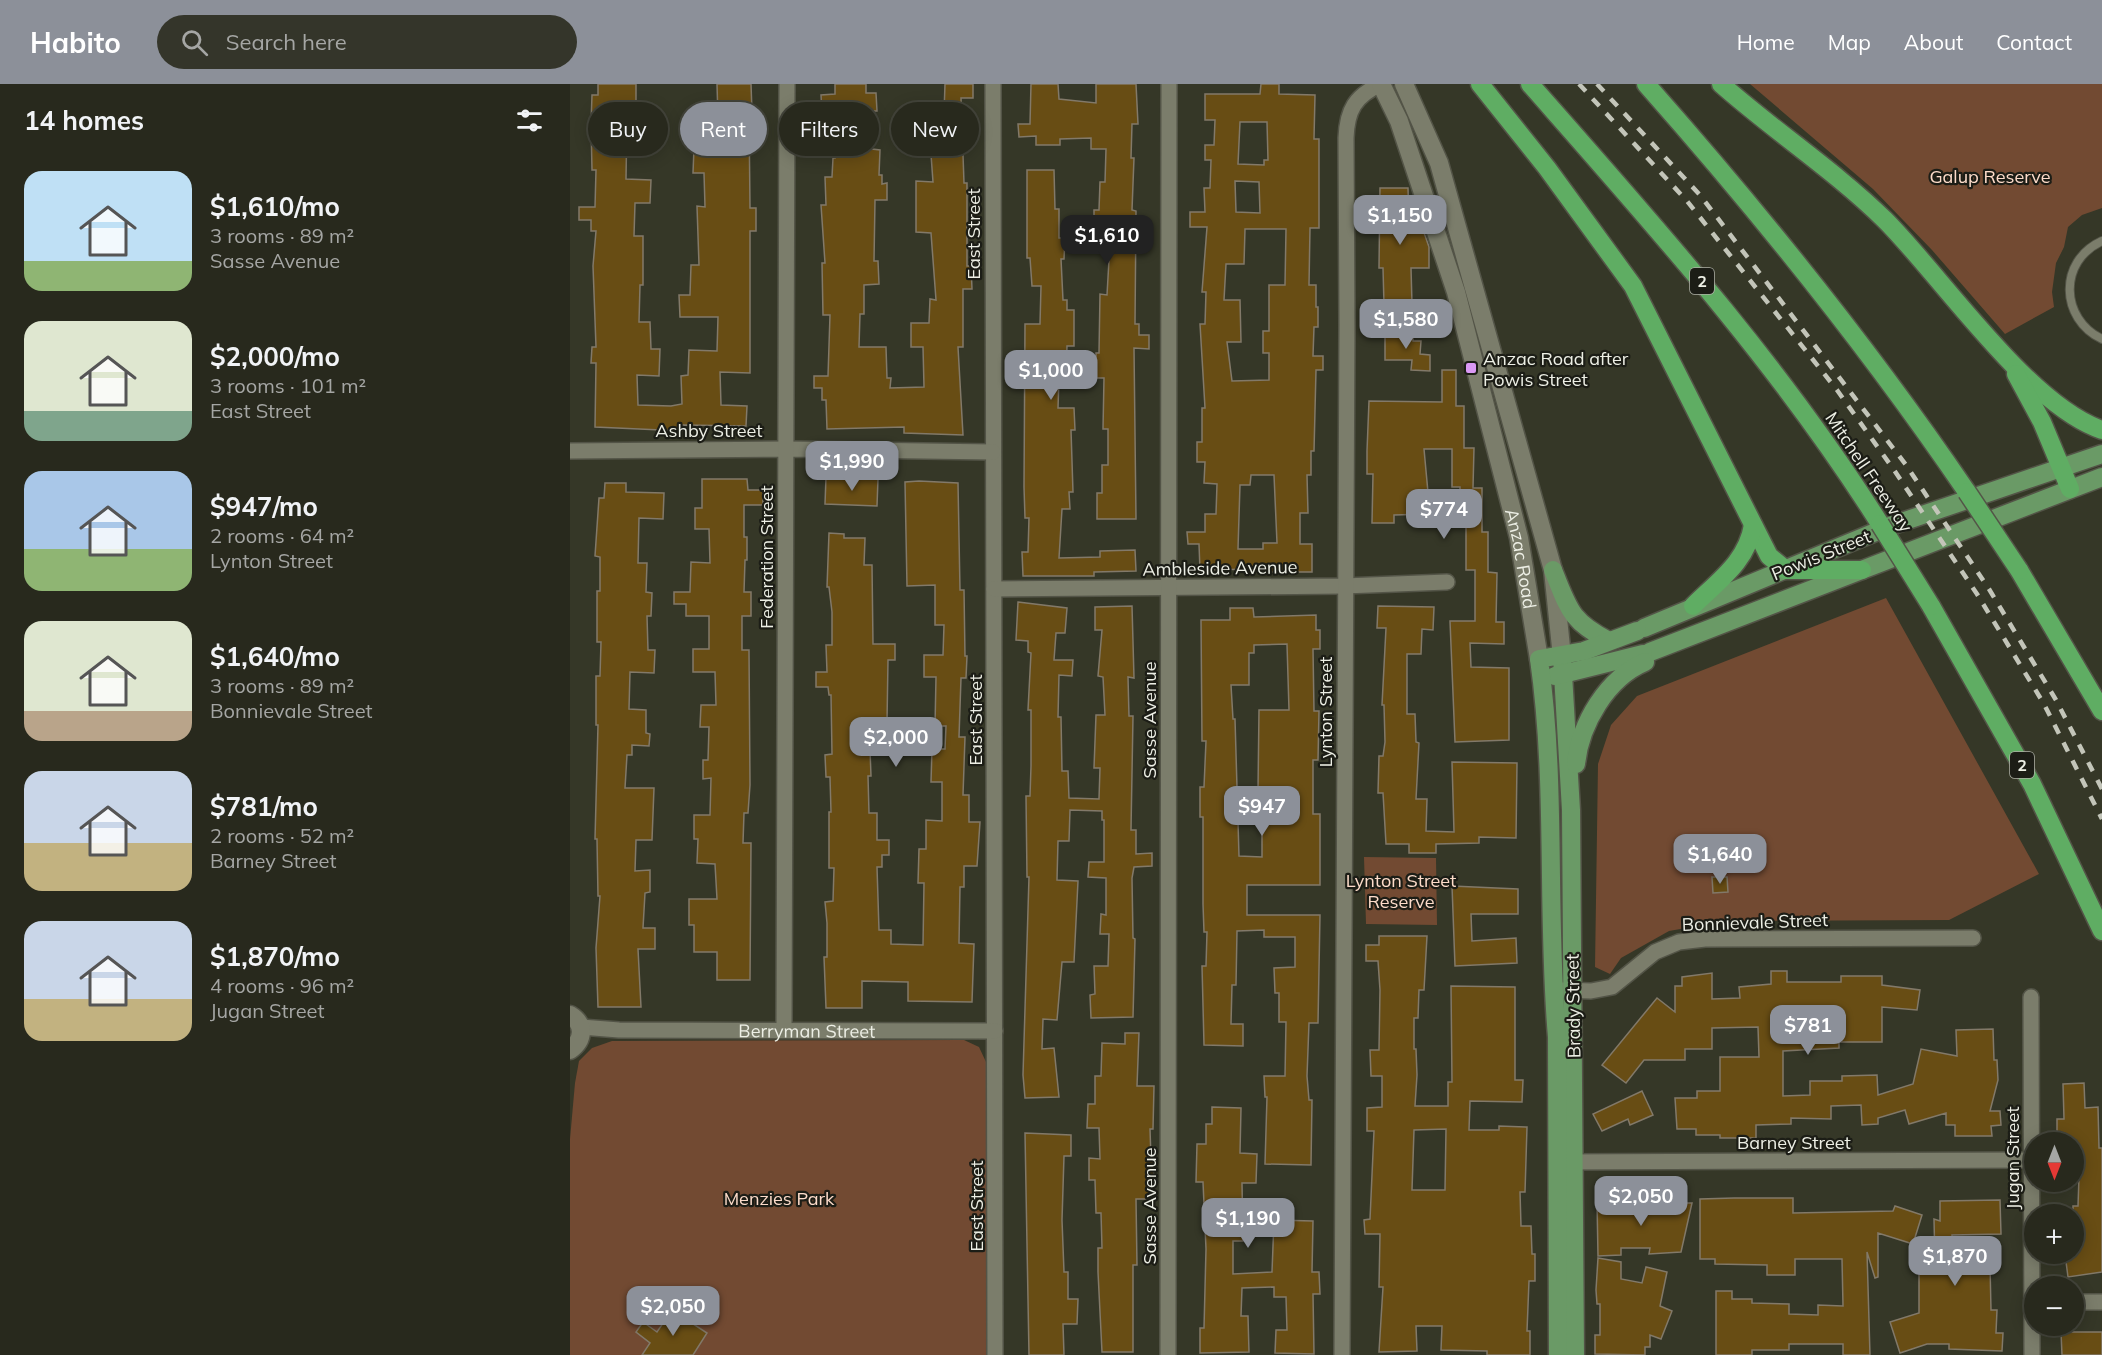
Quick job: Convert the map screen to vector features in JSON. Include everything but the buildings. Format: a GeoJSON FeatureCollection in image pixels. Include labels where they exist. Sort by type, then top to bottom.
{"type":"FeatureCollection","features":[{"type":"Feature","properties":{"kind":"highway"},"geometry":{"type":"LineString","coordinates":[[1480,84],[1547,168],[1634,286],[1769,556],[1786,570],[1862,570]]}},
{"type":"Feature","properties":{"kind":"highway","name":"Mitchell Freeway"},"geometry":{"type":"LineString","coordinates":[[1530,84],[1683,257],[1812,423],[1859,491],[1931,606],[2032,784],[2102,931]]}},
{"type":"Feature","properties":{"kind":"highway"},"geometry":{"type":"LineString","coordinates":[[1646,84],[1728,177],[1838,313],[1942,456],[2019,570],[2102,711]]}},
{"type":"Feature","properties":{"kind":"highway"},"geometry":{"type":"LineString","coordinates":[[1720,84],[1857,194],[1885,220],[2010,362],[2077,418],[2102,430]]}},
{"type":"Feature","properties":{"kind":"highway"},"geometry":{"type":"LineString","coordinates":[[2010,362],[2042,422],[2070,489]]}},
{"type":"Feature","properties":{"kind":"highway"},"geometry":{"type":"LineString","coordinates":[[1693,606],[1735,566],[1750,544],[1754,525]]}},
{"type":"Feature","properties":{"kind":"main road","name":"Anzac Road"},"geometry":{"type":"LineString","coordinates":[[1381,84],[1398,121],[1456,292],[1519,538],[1540,668]]}},
{"type":"Feature","properties":{"kind":"main road","name":"Anzac Road"},"geometry":{"type":"LineString","coordinates":[[1404,84],[1439,163],[1553,570],[1562,657]]}},
{"type":"Feature","properties":{"kind":"main road","name":"Powis Street"},"geometry":{"type":"LineString","coordinates":[[1540,668],[1562,657],[1641,630],[1693,606],[1890,526],[2102,453]]}},
{"type":"Feature","properties":{"kind":"main road","name":"Powis Street"},"geometry":{"type":"LineString","coordinates":[[1540,668],[1565,675],[1648,656],[1675,643],[2102,477]]}},
{"type":"Feature","properties":{"kind":"main road"},"geometry":{"type":"LineString","coordinates":[[1553,570],[1570,612],[1579,623],[1609,641]]}},
{"type":"Feature","properties":{"kind":"main road"},"geometry":{"type":"LineString","coordinates":[[1570,792],[1574,787],[1577,752],[1592,713],[1620,678],[1648,656]]}},
{"type":"Feature","properties":{"kind":"main road","name":"Brady Street"},"geometry":{"type":"LineString","coordinates":[[1558,1355],[1572,991],[1570,792],[1565,675],[1562,657]]}},
{"type":"Feature","properties":{"kind":"main road","name":"Brady Street"},"geometry":{"type":"LineString","coordinates":[[1540,668],[1548,754],[1553,990],[1566,1162],[1575,1355]]}},
{"type":"Feature","properties":{"kind":"street","name":"Federation Street"},"geometry":{"type":"LineString","coordinates":[[784,1030],[787,84]]}},
{"type":"Feature","properties":{"kind":"street","name":"East Street"},"geometry":{"type":"LineString","coordinates":[[993,84],[995,1355]]}},
{"type":"Feature","properties":{"kind":"street","name":"Sasse Avenue"},"geometry":{"type":"LineString","coordinates":[[1168,1355],[1169,84]]}},
{"type":"Feature","properties":{"kind":"street","name":"Lynton Street"},"geometry":{"type":"LineString","coordinates":[[1342,1355],[1346,127],[1354,101],[1381,84]]}},
{"type":"Feature","properties":{"kind":"street","name":"Ashby Street"},"geometry":{"type":"LineString","coordinates":[[570,451],[786,449],[993,452]]}},
{"type":"Feature","properties":{"kind":"street","name":"Ambleside Avenue"},"geometry":{"type":"LineString","coordinates":[[994,589],[1344,586],[1447,582]]}},
{"type":"Feature","properties":{"kind":"street","name":"Bonnievale Street"},"geometry":{"type":"LineString","coordinates":[[1553,990],[1572,991],[1612,987],[1655,952],[1679,942],[1705,939],[1973,938]]}},
{"type":"Feature","properties":{"kind":"street","name":"Jugan Street"},"geometry":{"type":"LineString","coordinates":[[2031,997],[2031,1132]]}},
{"type":"Feature","properties":{"kind":"street","name":"Berryman Street"},"geometry":{"type":"LineString","coordinates":[[574,1039],[619,1030],[995,1031]]}},
{"type":"Feature","properties":{"kind":"street","name":"Barney Street"},"geometry":{"type":"LineString","coordinates":[[1566,1162],[2024,1160]]}},
{"type":"Feature","properties":{"kind":"street","name":"Jugan Street"},"geometry":{"type":"LineString","coordinates":[[2031,1192],[2033,1276]]}},
{"type":"Feature","properties":{"kind":"street"},"geometry":{"type":"LineString","coordinates":[[2084,1302],[2102,1302]]}},
{"type":"Feature","properties":{"kind":"street","name":"Jugan Street"},"geometry":{"type":"LineString","coordinates":[[2032,1336],[2032,1355]]}},
{"type":"Feature","properties":{"kind":"lane"},"geometry":{"type":"LineString","coordinates":[[2102,241],[2078,261],[2072,272],[2069,291],[2075,314],[2082,325],[2102,339]]}},
{"type":"Feature","properties":{"kind":"green space","name":"Galup Reserve"},"geometry":{"type":"Polygon","coordinates":[[[1750,84],[2102,84],[2102,208],[2082,215],[2068,227],[2064,247],[2056,263],[2052,292],[2054,307],[2005,334],[1932,250],[1873,189],[1750,84]]]}},
{"type":"Feature","properties":{"kind":"green space"},"geometry":{"type":"Polygon","coordinates":[[[1886,598],[2039,874],[1949,920],[1726,921],[1669,931],[1621,958],[1610,974],[1595,967],[1598,764],[1611,725],[1637,696],[1886,598]]]}},
{"type":"Feature","properties":{"kind":"green space","name":"Lynton Street Reserve"},"geometry":{"type":"Polygon","coordinates":[[[1364,857],[1436,858],[1437,925],[1366,924],[1364,857]]]}},
{"type":"Feature","properties":{"kind":"green space","name":"Menzies Park"},"geometry":{"type":"Polygon","coordinates":[[[964,1040],[979,1047],[986,1062],[987,1355],[570,1355],[570,1139],[579,1061],[592,1048],[612,1041],[964,1040]]]}},
{"type":"Feature","properties":{"kind":"railway"},"geometry":{"type":"LineString","coordinates":[[1579,84],[1687,201],[1837,390],[1894,470],[1977,594],[2044,704],[2102,819]]}},
{"type":"Feature","properties":{"kind":"railway"},"geometry":{"type":"LineString","coordinates":[[1597,84],[1700,195],[1906,465],[1989,589],[2056,700],[2102,789]]}},
{"type":"Feature","properties":{"kind":"place","name":"Anzac Road after Powis Street"},"geometry":{"type":"Point","coordinates":[1471,368]}}]}
